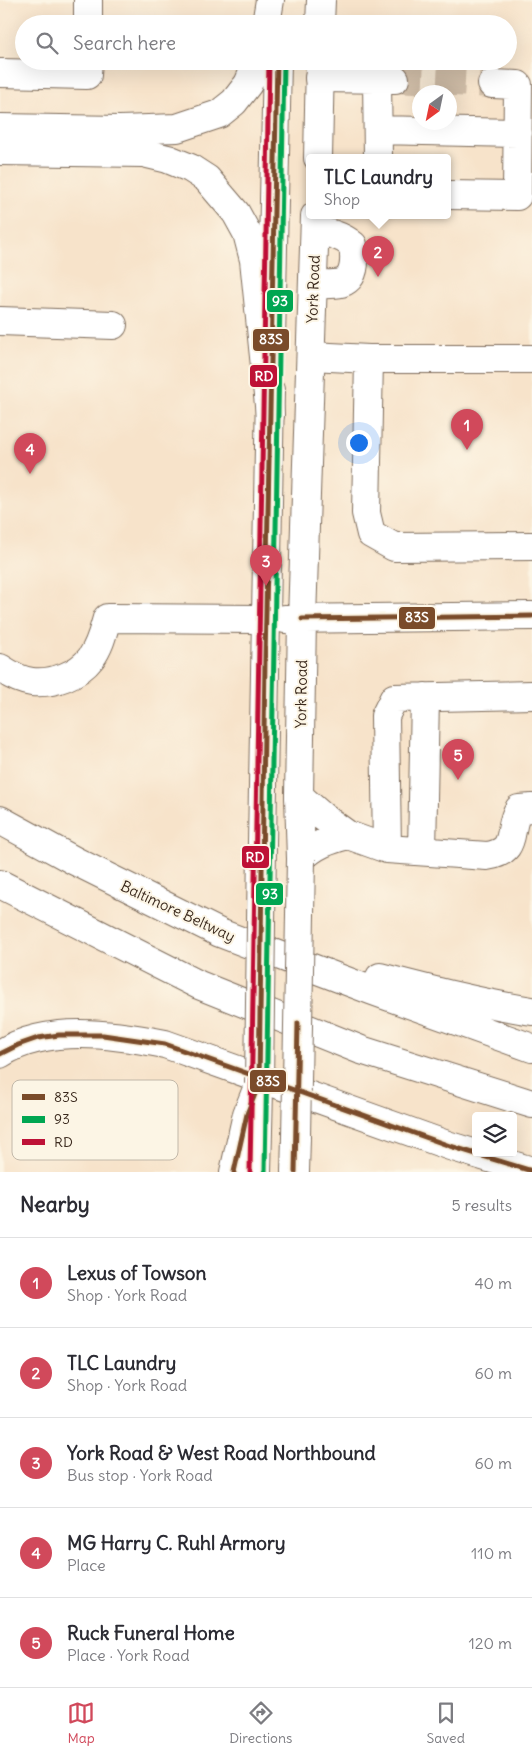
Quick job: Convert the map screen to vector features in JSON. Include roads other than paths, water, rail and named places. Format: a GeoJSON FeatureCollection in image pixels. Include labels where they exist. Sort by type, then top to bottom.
{"type":"FeatureCollection","features":[{"type":"Feature","properties":{"kind":"main road"},"geometry":{"type":"LineString","coordinates":[[88,0],[88,15]]}},
{"type":"Feature","properties":{"kind":"main road"},"geometry":{"type":"LineString","coordinates":[[268,15],[270,0]]}},
{"type":"Feature","properties":{"kind":"main road"},"geometry":{"type":"LineString","coordinates":[[278,0],[278,15]]}},
{"type":"Feature","properties":{"kind":"main road"},"geometry":{"type":"LineString","coordinates":[[320,15],[321,0]]}},
{"type":"Feature","properties":{"kind":"main road"},"geometry":{"type":"LineString","coordinates":[[0,73],[88,75],[88,70]]}},
{"type":"Feature","properties":{"kind":"main road"},"geometry":{"type":"LineString","coordinates":[[0,128],[120,130],[177,128],[219,114],[234,102],[248,84],[254,70]]}},
{"type":"Feature","properties":{"kind":"main road"},"geometry":{"type":"LineString","coordinates":[[234,1172],[253,1118],[259,1084],[277,70]]}},
{"type":"Feature","properties":{"kind":"main road"},"geometry":{"type":"LineString","coordinates":[[318,154],[320,70],[386,79],[378,130],[378,154]]}},
{"type":"Feature","properties":{"kind":"main road"},"geometry":{"type":"LineString","coordinates":[[451,195],[517,196],[518,85],[492,84]]}},
{"type":"Feature","properties":{"kind":"main road"},"geometry":{"type":"LineString","coordinates":[[378,130],[518,133]]}},
{"type":"Feature","properties":{"kind":"main road"},"geometry":{"type":"LineString","coordinates":[[0,151],[143,153],[168,159],[190,168],[207,180],[236,213],[247,233],[254,260],[270,415]]}},
{"type":"Feature","properties":{"kind":"main road"},"geometry":{"type":"LineString","coordinates":[[274,181],[288,228],[287,328],[290,338],[296,346],[311,356],[368,359],[532,359]]}},
{"type":"Feature","properties":{"kind":"main road"},"geometry":{"type":"LineString","coordinates":[[313,284],[341,283],[349,277],[354,268],[355,254],[353,245],[347,239],[315,224]]}},
{"type":"Feature","properties":{"kind":"main road","name":"York Road"},"geometry":{"type":"LineString","coordinates":[[295,1172],[301,859],[299,796],[302,619],[315,224]]}},
{"type":"Feature","properties":{"kind":"main road"},"geometry":{"type":"LineString","coordinates":[[0,321],[113,325]]}},
{"type":"Feature","properties":{"kind":"main road"},"geometry":{"type":"LineString","coordinates":[[368,359],[366,513],[371,534],[394,547],[532,546]]}},
{"type":"Feature","properties":{"kind":"main road"},"geometry":{"type":"LineString","coordinates":[[0,668],[30,682],[48,682],[62,678],[76,671],[91,658],[100,642],[107,618],[302,619],[532,616]]}},
{"type":"Feature","properties":{"kind":"main road"},"geometry":{"type":"LineString","coordinates":[[386,849],[385,716],[394,698],[532,695]]}},
{"type":"Feature","properties":{"kind":"main road"},"geometry":{"type":"LineString","coordinates":[[422,851],[425,698]]}},
{"type":"Feature","properties":{"kind":"main road"},"geometry":{"type":"LineString","coordinates":[[299,796],[348,835],[386,849],[488,856],[499,854],[507,848],[511,839],[513,818],[520,809],[532,808]]}},
{"type":"Feature","properties":{"kind":"main road"},"geometry":{"type":"LineString","coordinates":[[0,812],[75,861]]}},
{"type":"Feature","properties":{"kind":"main road","name":"Baltimore Beltway"},"geometry":{"type":"LineString","coordinates":[[0,820],[75,861],[220,933],[373,991],[532,1048]]}},
{"type":"Feature","properties":{"kind":"main road"},"geometry":{"type":"LineString","coordinates":[[301,859],[310,849],[330,840],[348,835]]}},
{"type":"Feature","properties":{"kind":"main road"},"geometry":{"type":"LineString","coordinates":[[0,884],[198,985],[361,1050],[532,1104]]}},
{"type":"Feature","properties":{"kind":"main road"},"geometry":{"type":"LineString","coordinates":[[220,933],[437,992],[532,1011]]}},
{"type":"Feature","properties":{"kind":"main road"},"geometry":{"type":"LineString","coordinates":[[0,1054],[7,1049],[38,1038],[81,1033],[124,1036],[165,1044],[450,1146],[532,1171]]}},
{"type":"Feature","properties":{"kind":"main road"},"geometry":{"type":"LineString","coordinates":[[253,1118],[257,1172]]}},
{"type":"Feature","properties":{"kind":"tunnel"},"geometry":{"type":"LineString","coordinates":[[395,79],[492,84]]}},
{"type":"Feature","properties":{"kind":"place","name":"TLC Laundry"},"geometry":{"type":"Point","coordinates":[378,277]}},
{"type":"Feature","properties":{"kind":"place","name":"Lexus of Towson"},"geometry":{"type":"Point","coordinates":[467,450]}},
{"type":"Feature","properties":{"kind":"place","name":"MG Harry C. Ruhl Armory"},"geometry":{"type":"Point","coordinates":[30,474]}},
{"type":"Feature","properties":{"kind":"place","name":"York Road & West Road Northbound"},"geometry":{"type":"Point","coordinates":[266,586]}},
{"type":"Feature","properties":{"kind":"place","name":"Ruck Funeral Home"},"geometry":{"type":"Point","coordinates":[458,780]}}]}
